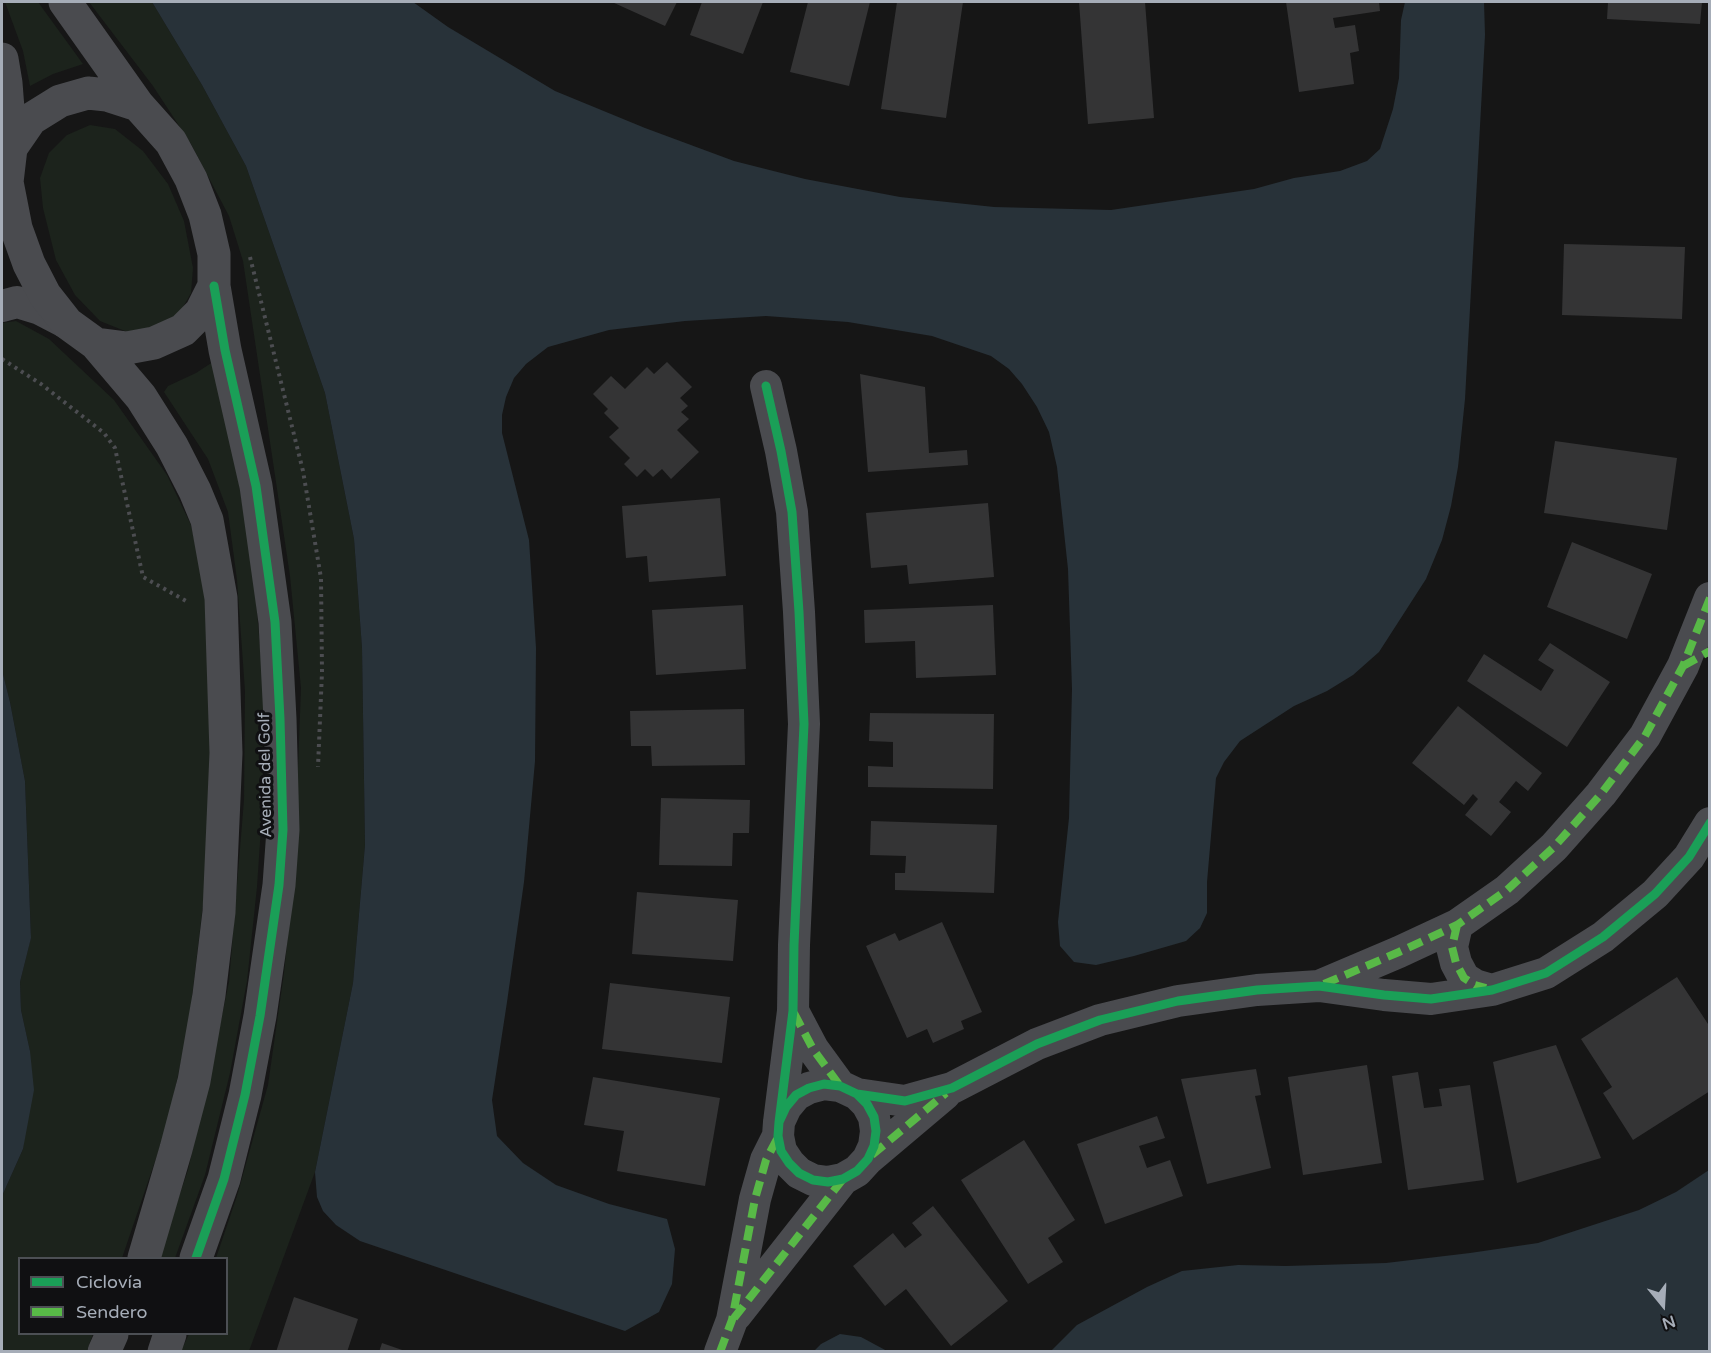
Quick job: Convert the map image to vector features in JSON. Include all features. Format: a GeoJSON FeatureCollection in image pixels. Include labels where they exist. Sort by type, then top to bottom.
{"type":"FeatureCollection","features":[{"type":"Feature","properties":{"kind":"street"},"geometry":{"type":"LineString","coordinates":[[65,2],[138,105]]}},
{"type":"Feature","properties":{"kind":"street"},"geometry":{"type":"LineString","coordinates":[[2,59],[11,148],[4,190],[29,264],[45,295],[67,323]]}},
{"type":"Feature","properties":{"kind":"street"},"geometry":{"type":"LineString","coordinates":[[11,148],[31,119],[60,101],[88,93],[107,95],[138,105]]}},
{"type":"Feature","properties":{"kind":"street","name":"Avenida del Golf"},"geometry":{"type":"LineString","coordinates":[[138,105],[171,142],[191,179],[205,215],[214,254],[214,286],[225,350],[256,486],[275,622],[280,719],[283,830],[279,885],[260,1016],[245,1095],[224,1179],[196,1257]]}},
{"type":"Feature","properties":{"kind":"street"},"geometry":{"type":"LineString","coordinates":[[96,344],[127,348],[154,343],[183,330],[201,312],[214,286]]}},
{"type":"Feature","properties":{"kind":"street"},"geometry":{"type":"LineString","coordinates":[[2,306],[17,303],[40,309],[67,323],[96,344],[141,396],[172,446],[207,520],[221,598],[226,753],[219,912],[209,995],[194,1081],[144,1257]]}},
{"type":"Feature","properties":{"kind":"street"},"geometry":{"type":"LineString","coordinates":[[766,386],[792,512],[804,724],[793,1011],[779,1129],[782,1151],[799,1173],[813,1180],[828,1182],[843,1179],[857,1171],[952,1088]]}},
{"type":"Feature","properties":{"kind":"street"},"geometry":{"type":"LineString","coordinates":[[1320,986],[1457,925],[1507,890],[1554,847],[1601,794],[1645,736],[1696,658],[1710,597]]}},
{"type":"Feature","properties":{"kind":"street"},"geometry":{"type":"LineString","coordinates":[[720,1352],[732,1320],[755,1199],[766,1160],[786,1107],[796,1095],[809,1088],[824,1084],[905,1101],[952,1088],[1037,1044],[1100,1020],[1178,1001],[1257,990],[1320,986],[1431,999],[1492,990],[1546,973],[1603,937],[1655,894],[1689,857],[1710,823]]}},
{"type":"Feature","properties":{"kind":"street"},"geometry":{"type":"LineString","coordinates":[[1457,925],[1452,947],[1456,963],[1464,978],[1475,985],[1492,990]]}},
{"type":"Feature","properties":{"kind":"street"},"geometry":{"type":"LineString","coordinates":[[793,1011],[813,1049],[849,1090],[867,1104],[874,1117],[876,1131],[874,1146],[868,1159]]}},
{"type":"Feature","properties":{"kind":"street"},"geometry":{"type":"LineString","coordinates":[[732,1320],[843,1179]]}},
{"type":"Feature","properties":{"kind":"street"},"geometry":{"type":"LineString","coordinates":[[104,1352],[112,1335]]}},
{"type":"Feature","properties":{"kind":"street"},"geometry":{"type":"LineString","coordinates":[[164,1352],[170,1335]]}},
{"type":"Feature","properties":{"kind":"path"},"geometry":{"type":"LineString","coordinates":[[2,359],[41,384],[104,433],[115,448],[143,577],[187,602],[190,608]]}},
{"type":"Feature","properties":{"kind":"shaded area"},"geometry":{"type":"Polygon","coordinates":[[[5,2],[38,2],[83,64],[53,74],[30,86],[23,51],[5,2]]]}},
{"type":"Feature","properties":{"kind":"shaded area"},"geometry":{"type":"Polygon","coordinates":[[[89,2],[152,2],[202,85],[246,166],[325,393],[354,539],[362,648],[365,845],[353,983],[315,1172],[249,1351],[181,1351],[189,1335],[228,1335],[228,1257],[216,1257],[237,1196],[268,1085],[284,973],[294,875],[301,688],[290,576],[243,261],[229,216],[191,144],[153,86],[89,2]]]}},
{"type":"Feature","properties":{"kind":"shaded area"},"geometry":{"type":"Polygon","coordinates":[[[152,2],[413,2],[448,27],[555,91],[734,161],[805,179],[900,197],[994,207],[1111,210],[1254,189],[1294,178],[1340,171],[1367,161],[1380,149],[1393,109],[1399,78],[1401,20],[1405,2],[1484,2],[1485,35],[1465,399],[1458,467],[1442,540],[1426,579],[1379,652],[1353,675],[1327,691],[1294,706],[1240,741],[1224,762],[1216,778],[1207,882],[1207,913],[1200,928],[1186,941],[1096,965],[1074,962],[1060,946],[1058,922],[1069,818],[1072,689],[1068,569],[1057,467],[1049,432],[1037,407],[1009,369],[991,356],[932,336],[848,322],[766,316],[685,321],[609,330],[548,347],[526,364],[514,378],[502,415],[502,433],[529,540],[536,648],[535,761],[524,882],[492,1100],[497,1136],[523,1163],[556,1185],[609,1204],[667,1219],[675,1249],[672,1284],[659,1312],[625,1331],[360,1241],[336,1225],[323,1211],[317,1197],[315,1172],[353,983],[365,845],[362,648],[354,539],[325,393],[246,166],[202,85],[152,2]]]}},
{"type":"Feature","properties":{"kind":"shaded area"},"geometry":{"type":"Polygon","coordinates":[[[90,125],[115,129],[143,151],[168,184],[184,221],[193,268],[191,293],[179,314],[151,331],[130,333],[100,321],[75,295],[56,260],[43,208],[40,178],[49,153],[67,135],[90,125]]]}},
{"type":"Feature","properties":{"kind":"shaded area"},"geometry":{"type":"Polygon","coordinates":[[[16,321],[49,339],[114,400],[167,475],[191,525],[204,583],[215,742],[204,896],[189,1023],[168,1123],[122,1257],[18,1257],[18,1335],[93,1335],[87,1351],[2,1351],[2,1196],[23,1149],[30,1051],[21,1010],[20,982],[31,937],[25,781],[2,670],[2,323],[16,321]]]}},
{"type":"Feature","properties":{"kind":"shaded area"},"geometry":{"type":"Polygon","coordinates":[[[219,358],[254,576],[263,683],[263,798],[247,981],[230,1073],[205,1175],[175,1257],[158,1257],[188,1170],[229,982],[244,800],[245,691],[237,580],[228,512],[208,459],[164,392],[168,386],[196,373],[219,358]]]}},
{"type":"Feature","properties":{"kind":"shaded area"},"geometry":{"type":"Polygon","coordinates":[[[2,670],[25,781],[31,938],[20,982],[21,1010],[30,1051],[34,1090],[23,1149],[2,1196],[2,670]]]}},
{"type":"Feature","properties":{"kind":"shaded area"},"geometry":{"type":"Polygon","coordinates":[[[1709,1170],[1709,1351],[1051,1351],[1077,1325],[1182,1271],[1238,1265],[1386,1263],[1538,1243],[1639,1210],[1676,1192],[1709,1170]]]}},
{"type":"Feature","properties":{"kind":"shaded area"},"geometry":{"type":"Polygon","coordinates":[[[840,1334],[861,1337],[887,1351],[814,1351],[821,1344],[840,1334]]]}},
{"type":"Feature","properties":{"kind":"building"},"geometry":{"type":"Polygon","coordinates":[[[612,2],[677,2],[665,26],[612,2]]]}},
{"type":"Feature","properties":{"kind":"building"},"geometry":{"type":"Polygon","coordinates":[[[702,2],[763,2],[743,54],[690,35],[702,2]]]}},
{"type":"Feature","properties":{"kind":"building"},"geometry":{"type":"Polygon","coordinates":[[[808,2],[870,2],[849,86],[790,72],[808,2]]]}},
{"type":"Feature","properties":{"kind":"building"},"geometry":{"type":"Polygon","coordinates":[[[897,2],[963,2],[946,118],[881,109],[897,2]]]}},
{"type":"Feature","properties":{"kind":"building"},"geometry":{"type":"Polygon","coordinates":[[[1079,2],[1145,2],[1154,118],[1088,124],[1079,2]]]}},
{"type":"Feature","properties":{"kind":"building"},"geometry":{"type":"Polygon","coordinates":[[[1286,2],[1379,2],[1380,11],[1333,18],[1335,28],[1355,25],[1359,51],[1350,53],[1354,84],[1299,92],[1286,2]]]}},
{"type":"Feature","properties":{"kind":"building"},"geometry":{"type":"Polygon","coordinates":[[[1608,2],[1702,2],[1700,24],[1607,19],[1608,2]]]}},
{"type":"Feature","properties":{"kind":"building"},"geometry":{"type":"Polygon","coordinates":[[[1564,244],[1685,247],[1682,319],[1562,315],[1564,244]]]}},
{"type":"Feature","properties":{"kind":"building"},"geometry":{"type":"Polygon","coordinates":[[[667,362],[692,387],[680,398],[688,406],[681,412],[689,419],[677,430],[699,452],[671,479],[662,469],[653,477],[645,469],[637,477],[624,464],[630,458],[609,437],[619,428],[604,413],[608,409],[593,394],[611,376],[625,389],[647,367],[654,374],[667,362]]]}},
{"type":"Feature","properties":{"kind":"building"},"geometry":{"type":"Polygon","coordinates":[[[860,374],[925,387],[929,453],[967,450],[968,465],[868,472],[860,374]]]}},
{"type":"Feature","properties":{"kind":"building"},"geometry":{"type":"Polygon","coordinates":[[[1555,441],[1677,458],[1667,530],[1544,513],[1555,441]]]}},
{"type":"Feature","properties":{"kind":"building"},"geometry":{"type":"Polygon","coordinates":[[[720,498],[726,576],[649,582],[647,556],[626,558],[622,506],[720,498]]]}},
{"type":"Feature","properties":{"kind":"building"},"geometry":{"type":"Polygon","coordinates":[[[988,503],[994,577],[909,584],[907,565],[871,568],[866,513],[988,503]]]}},
{"type":"Feature","properties":{"kind":"building"},"geometry":{"type":"Polygon","coordinates":[[[1572,542],[1652,574],[1627,639],[1547,607],[1572,542]]]}},
{"type":"Feature","properties":{"kind":"building"},"geometry":{"type":"Polygon","coordinates":[[[743,605],[746,669],[656,675],[652,610],[743,605]]]}},
{"type":"Feature","properties":{"kind":"building"},"geometry":{"type":"Polygon","coordinates":[[[993,605],[996,675],[916,678],[915,641],[865,643],[864,610],[993,605]]]}},
{"type":"Feature","properties":{"kind":"building"},"geometry":{"type":"Polygon","coordinates":[[[1550,643],[1610,682],[1567,747],[1467,681],[1484,654],[1541,691],[1554,670],[1538,660],[1550,643]]]}},
{"type":"Feature","properties":{"kind":"building"},"geometry":{"type":"Polygon","coordinates":[[[1458,706],[1542,773],[1528,791],[1516,781],[1499,802],[1511,812],[1491,836],[1465,815],[1478,799],[1473,794],[1464,805],[1412,763],[1458,706]]]}},
{"type":"Feature","properties":{"kind":"building"},"geometry":{"type":"Polygon","coordinates":[[[744,709],[745,765],[652,766],[651,746],[631,746],[630,711],[744,709]]]}},
{"type":"Feature","properties":{"kind":"building"},"geometry":{"type":"Polygon","coordinates":[[[870,713],[994,714],[993,789],[868,787],[868,766],[893,767],[893,742],[869,741],[870,713]]]}},
{"type":"Feature","properties":{"kind":"building"},"geometry":{"type":"Polygon","coordinates":[[[661,798],[750,800],[749,833],[733,833],[732,866],[659,865],[661,798]]]}},
{"type":"Feature","properties":{"kind":"building"},"geometry":{"type":"Polygon","coordinates":[[[871,821],[997,825],[994,893],[895,890],[895,873],[905,873],[906,856],[870,855],[871,821]]]}},
{"type":"Feature","properties":{"kind":"building"},"geometry":{"type":"Polygon","coordinates":[[[637,892],[738,900],[733,961],[632,954],[637,892]]]}},
{"type":"Feature","properties":{"kind":"building"},"geometry":{"type":"Polygon","coordinates":[[[942,922],[982,1012],[961,1021],[964,1029],[933,1043],[927,1029],[907,1038],[866,946],[895,933],[899,941],[942,922]]]}},
{"type":"Feature","properties":{"kind":"building"},"geometry":{"type":"Polygon","coordinates":[[[1677,977],[1710,1027],[1710,1091],[1633,1140],[1603,1093],[1612,1087],[1581,1039],[1677,977]]]}},
{"type":"Feature","properties":{"kind":"building"},"geometry":{"type":"Polygon","coordinates":[[[610,983],[730,997],[722,1063],[602,1049],[610,983]]]}},
{"type":"Feature","properties":{"kind":"building"},"geometry":{"type":"Polygon","coordinates":[[[1556,1045],[1601,1158],[1517,1183],[1493,1062],[1556,1045]]]}},
{"type":"Feature","properties":{"kind":"building"},"geometry":{"type":"Polygon","coordinates":[[[1367,1065],[1382,1163],[1303,1175],[1288,1077],[1367,1065]]]}},
{"type":"Feature","properties":{"kind":"building"},"geometry":{"type":"Polygon","coordinates":[[[1256,1069],[1261,1095],[1255,1096],[1271,1168],[1207,1184],[1181,1079],[1256,1069]]]}},
{"type":"Feature","properties":{"kind":"building"},"geometry":{"type":"Polygon","coordinates":[[[1418,1072],[1424,1108],[1442,1106],[1439,1089],[1470,1085],[1484,1180],[1408,1190],[1392,1076],[1418,1072]]]}},
{"type":"Feature","properties":{"kind":"building"},"geometry":{"type":"Polygon","coordinates":[[[593,1077],[720,1098],[705,1186],[617,1171],[624,1131],[584,1125],[593,1077]]]}},
{"type":"Feature","properties":{"kind":"building"},"geometry":{"type":"Polygon","coordinates":[[[1157,1116],[1165,1138],[1139,1146],[1147,1168],[1170,1160],[1183,1196],[1105,1224],[1077,1144],[1157,1116]]]}},
{"type":"Feature","properties":{"kind":"building"},"geometry":{"type":"Polygon","coordinates":[[[1024,1140],[1075,1220],[1048,1238],[1063,1262],[1028,1284],[961,1180],[1024,1140]]]}},
{"type":"Feature","properties":{"kind":"building"},"geometry":{"type":"Polygon","coordinates":[[[933,1206],[1008,1301],[951,1346],[906,1289],[885,1306],[853,1266],[893,1233],[905,1248],[922,1235],[912,1223],[933,1206]]]}},
{"type":"Feature","properties":{"kind":"building"},"geometry":{"type":"Polygon","coordinates":[[[294,1297],[358,1319],[347,1352],[276,1352],[294,1297]]]}},
{"type":"Feature","properties":{"kind":"building"},"geometry":{"type":"Polygon","coordinates":[[[382,1343],[405,1351],[405,1352],[379,1352],[382,1343]]]}},
{"type":"Feature","properties":{"kind":"marked path"},"geometry":{"type":"LineString","coordinates":[[1324,984],[1457,925],[1507,890],[1554,847],[1601,794],[1645,736],[1683,666],[1710,598]]}},
{"type":"Feature","properties":{"kind":"marked path"},"geometry":{"type":"LineString","coordinates":[[1683,666],[1710,651]]}},
{"type":"Feature","properties":{"kind":"marked path"},"geometry":{"type":"LineString","coordinates":[[1457,925],[1452,947],[1456,963],[1464,978],[1475,985],[1486,988]]}},
{"type":"Feature","properties":{"kind":"marked path"},"geometry":{"type":"LineString","coordinates":[[794,1013],[813,1049],[840,1086]]}},
{"type":"Feature","properties":{"kind":"marked path"},"geometry":{"type":"LineString","coordinates":[[872,1155],[946,1093]]}},
{"type":"Feature","properties":{"kind":"marked path"},"geometry":{"type":"LineString","coordinates":[[720,1352],[732,1320],[755,1199],[766,1160],[777,1139]]}},
{"type":"Feature","properties":{"kind":"marked path"},"geometry":{"type":"LineString","coordinates":[[734,1318],[843,1179]]}},
{"type":"Feature","properties":{"kind":"cycle path"},"geometry":{"type":"LineString","coordinates":[[196,1257],[224,1179],[245,1095],[260,1016],[279,885],[283,830],[275,622],[256,486],[225,350],[214,286]]}},
{"type":"Feature","properties":{"kind":"cycle path"},"geometry":{"type":"LineString","coordinates":[[766,386],[792,512],[804,724],[793,1011],[779,1122],[778,1136],[781,1151],[799,1173],[813,1180],[828,1182],[843,1179],[857,1171],[868,1159],[874,1146],[876,1131],[874,1117],[867,1104],[857,1094],[840,1086],[824,1084],[796,1095],[786,1107],[779,1122]]}},
{"type":"Feature","properties":{"kind":"cycle path"},"geometry":{"type":"LineString","coordinates":[[857,1094],[905,1101],[952,1088],[1037,1044],[1100,1020],[1178,1001],[1257,990],[1319,986],[1431,999],[1492,990],[1546,973],[1603,937],[1655,894],[1689,857],[1710,823]]}}]}
